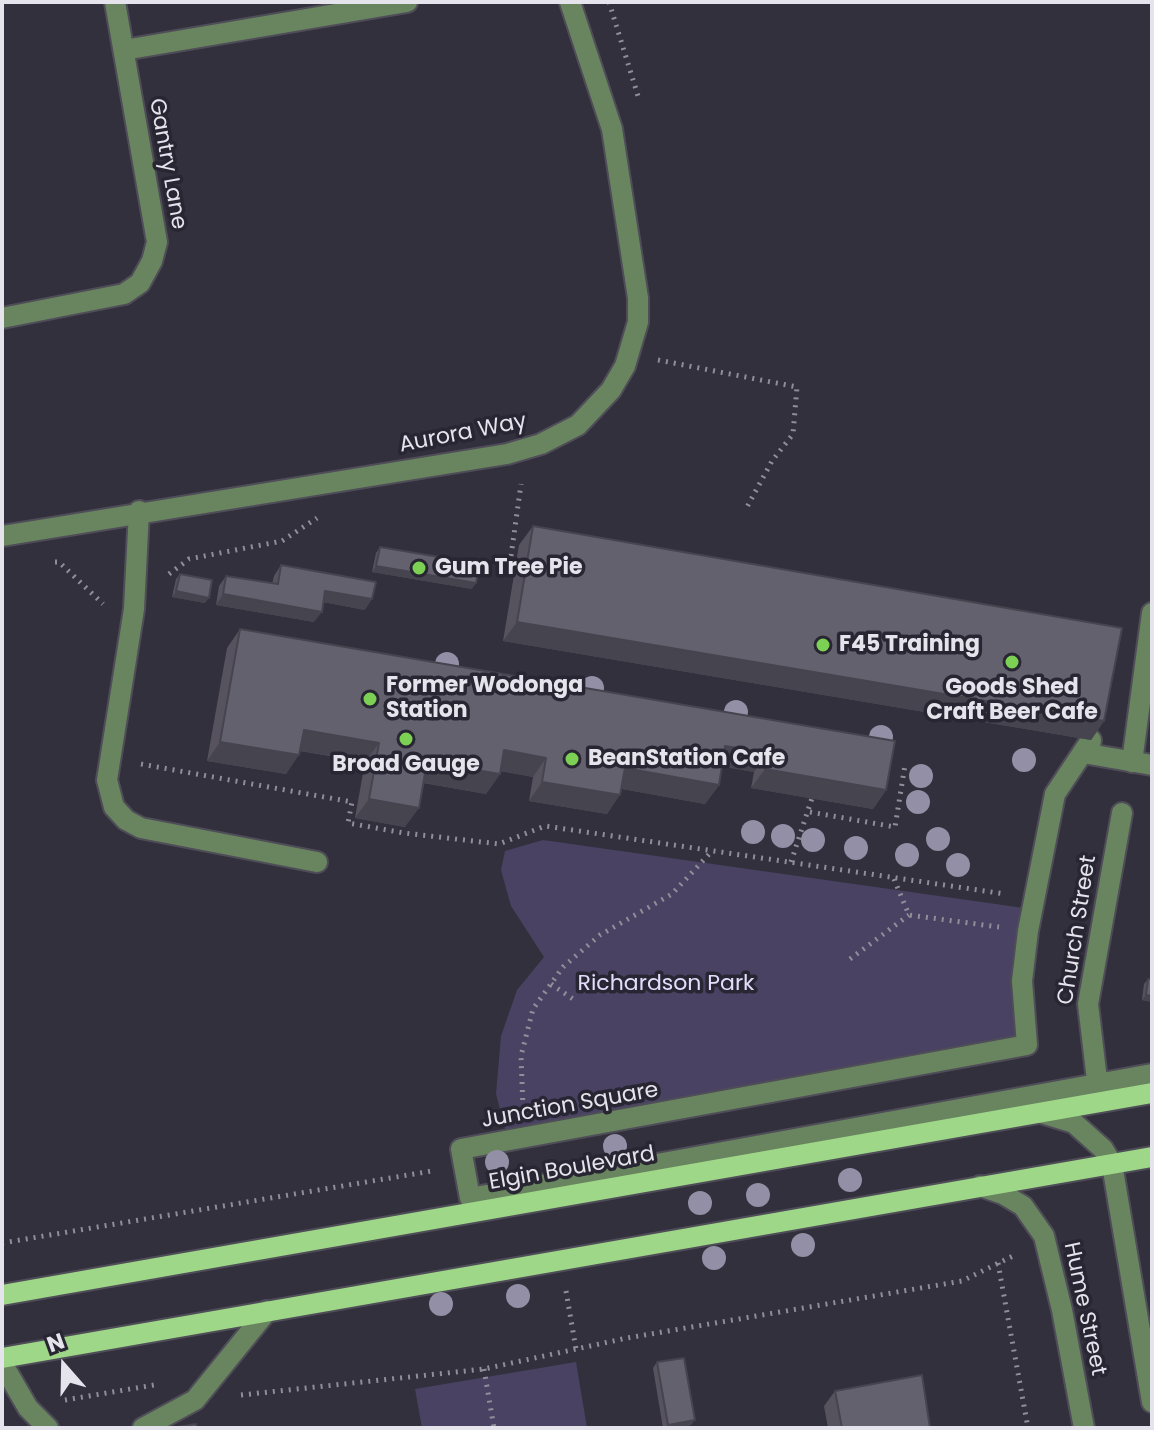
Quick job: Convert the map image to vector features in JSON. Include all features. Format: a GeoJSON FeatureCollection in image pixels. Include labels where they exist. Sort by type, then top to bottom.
{"type":"FeatureCollection","features":[{"type":"Feature","properties":{"kind":"main road","name":"Elgin Boulevard"},"geometry":{"type":"LineString","coordinates":[[2,1295],[1037,1112],[1098,1093],[1152,1093]]}},
{"type":"Feature","properties":{"kind":"main road"},"geometry":{"type":"LineString","coordinates":[[2,1360],[1152,1157]]}},
{"type":"Feature","properties":{"kind":"street","name":"Gantry Lane"},"geometry":{"type":"LineString","coordinates":[[2,318],[107,300],[124,294],[148,273],[157,242],[115,2]]}},
{"type":"Feature","properties":{"kind":"street"},"geometry":{"type":"LineString","coordinates":[[124,50],[407,2]]}},
{"type":"Feature","properties":{"kind":"street","name":"Aurora Way"},"geometry":{"type":"LineString","coordinates":[[2,536],[139,511],[507,454],[561,435],[578,425],[611,390],[633,345],[638,298],[612,129],[570,2]]}},
{"type":"Feature","properties":{"kind":"street"},"geometry":{"type":"LineString","coordinates":[[139,511],[134,609],[107,780],[114,807],[126,820],[141,828],[317,862]]}},
{"type":"Feature","properties":{"kind":"street"},"geometry":{"type":"LineString","coordinates":[[1142,764],[1152,613]]}},
{"type":"Feature","properties":{"kind":"street","name":"Junction Square"},"geometry":{"type":"LineString","coordinates":[[464,1165],[461,1149],[530,1139],[1027,1045],[1022,981],[1033,898],[1055,794],[1091,740],[1089,754],[1142,764]]}},
{"type":"Feature","properties":{"kind":"street","name":"Church Street"},"geometry":{"type":"LineString","coordinates":[[1098,1093],[1088,996],[1122,813]]}},
{"type":"Feature","properties":{"kind":"street"},"geometry":{"type":"LineString","coordinates":[[464,1165],[470,1198],[1098,1093],[1152,1074]]}},
{"type":"Feature","properties":{"kind":"street"},"geometry":{"type":"LineString","coordinates":[[1037,1112],[1074,1123],[1103,1149],[1112,1164],[1152,1402]]}},
{"type":"Feature","properties":{"kind":"street","name":"Hume Street"},"geometry":{"type":"LineString","coordinates":[[980,1186],[1003,1194],[1023,1206],[1036,1221],[1046,1244],[1084,1428]]}},
{"type":"Feature","properties":{"kind":"street"},"geometry":{"type":"LineString","coordinates":[[143,1428],[195,1400],[267,1311]]}},
{"type":"Feature","properties":{"kind":"street"},"geometry":{"type":"LineString","coordinates":[[2,1360],[28,1408],[48,1428]]}},
{"type":"Feature","properties":{"kind":"path"},"geometry":{"type":"LineString","coordinates":[[609,2],[636,82],[640,109]]}},
{"type":"Feature","properties":{"kind":"path"},"geometry":{"type":"LineString","coordinates":[[651,373],[656,360],[797,387],[793,434],[772,461],[747,507]]}},
{"type":"Feature","properties":{"kind":"path"},"geometry":{"type":"LineString","coordinates":[[511,556],[522,475]]}},
{"type":"Feature","properties":{"kind":"path"},"geometry":{"type":"LineString","coordinates":[[165,580],[189,559],[275,544],[320,515]]}},
{"type":"Feature","properties":{"kind":"path"},"geometry":{"type":"LineString","coordinates":[[45,563],[59,562],[101,603],[134,609]]}},
{"type":"Feature","properties":{"kind":"path"},"geometry":{"type":"LineString","coordinates":[[136,764],[352,802],[348,823],[404,833],[499,844],[545,826],[1033,898]]}},
{"type":"Feature","properties":{"kind":"path"},"geometry":{"type":"LineString","coordinates":[[810,812],[895,827],[905,765]]}},
{"type":"Feature","properties":{"kind":"path"},"geometry":{"type":"LineString","coordinates":[[791,862],[810,812],[814,787]]}},
{"type":"Feature","properties":{"kind":"path"},"geometry":{"type":"LineString","coordinates":[[530,1139],[523,1107],[521,1056],[533,1009],[563,967],[600,935],[672,894],[712,851]]}},
{"type":"Feature","properties":{"kind":"path"},"geometry":{"type":"LineString","coordinates":[[894,878],[909,915]]}},
{"type":"Feature","properties":{"kind":"path"},"geometry":{"type":"LineString","coordinates":[[850,959],[909,915],[1028,931]]}},
{"type":"Feature","properties":{"kind":"path"},"geometry":{"type":"LineString","coordinates":[[551,984],[573,999]]}},
{"type":"Feature","properties":{"kind":"path"},"geometry":{"type":"LineString","coordinates":[[2,1243],[464,1165]]}},
{"type":"Feature","properties":{"kind":"path"},"geometry":{"type":"LineString","coordinates":[[28,1408],[150,1384],[195,1400],[484,1369],[627,1338],[962,1281],[1046,1244]]}},
{"type":"Feature","properties":{"kind":"path"},"geometry":{"type":"LineString","coordinates":[[998,1263],[1028,1428]]}},
{"type":"Feature","properties":{"kind":"path"},"geometry":{"type":"LineString","coordinates":[[484,1369],[494,1428]]}},
{"type":"Feature","properties":{"kind":"green space","name":"Richardson Park"},"geometry":{"type":"Polygon","coordinates":[[[543,840],[1031,909],[1027,1045],[509,1143],[496,1094],[501,1036],[517,990],[544,957],[511,906],[501,870],[505,851],[543,840]]]}},
{"type":"Feature","properties":{"kind":"green space"},"geometry":{"type":"Polygon","coordinates":[[[576,1362],[587,1428],[422,1428],[415,1389],[576,1362]]]}},
{"type":"Feature","properties":{"kind":"building"},"geometry":{"type":"Polygon","coordinates":[[[533,526],[1122,628],[1104,721],[517,622],[533,526]]]}},
{"type":"Feature","properties":{"kind":"building"},"geometry":{"type":"Polygon","coordinates":[[[380,547],[480,564],[476,583],[376,566],[380,547]]]}},
{"type":"Feature","properties":{"kind":"building"},"geometry":{"type":"Polygon","coordinates":[[[281,565],[376,582],[372,599],[325,591],[322,612],[223,594],[226,576],[278,584],[281,565]]]}},
{"type":"Feature","properties":{"kind":"building"},"geometry":{"type":"Polygon","coordinates":[[[180,574],[212,580],[209,598],[176,591],[180,574]]]}},
{"type":"Feature","properties":{"kind":"building","name":"Former Wodonga Station"},"geometry":{"type":"Polygon","coordinates":[[[240,629],[895,741],[886,790],[765,769],[768,753],[725,746],[719,785],[625,768],[620,795],[542,782],[546,758],[504,750],[500,774],[427,762],[419,808],[369,799],[379,743],[304,730],[299,755],[220,742],[240,629]]]}},
{"type":"Feature","properties":{"kind":"building"},"geometry":{"type":"Polygon","coordinates":[[[1148,979],[1152,979],[1152,996],[1146,995],[1148,979]]]}},
{"type":"Feature","properties":{"kind":"building"},"geometry":{"type":"Polygon","coordinates":[[[684,1358],[695,1420],[668,1425],[657,1362],[684,1358]]]}},
{"type":"Feature","properties":{"kind":"building"},"geometry":{"type":"Polygon","coordinates":[[[922,1375],[930,1428],[842,1428],[835,1391],[922,1375]]]}},
{"type":"Feature","properties":{"kind":"building"},"geometry":{"type":"Polygon","coordinates":[[[196,1424],[197,1428],[172,1428],[196,1424]]]}},
{"type":"Feature","properties":{"kind":"place","name":"Gum Tree Pie"},"geometry":{"type":"Point","coordinates":[419,568]}},
{"type":"Feature","properties":{"kind":"place","name":"F45 Training"},"geometry":{"type":"Point","coordinates":[823,645]}},
{"type":"Feature","properties":{"kind":"place","name":"Goods Shed Craft Beer Cafe"},"geometry":{"type":"Point","coordinates":[1012,662]}},
{"type":"Feature","properties":{"kind":"place","name":"Former Wodonga Station"},"geometry":{"type":"Point","coordinates":[370,699]}},
{"type":"Feature","properties":{"kind":"place","name":"Broad Gauge"},"geometry":{"type":"Point","coordinates":[406,739]}},
{"type":"Feature","properties":{"kind":"place","name":"BeanStation Cafe"},"geometry":{"type":"Point","coordinates":[572,759]}}]}
